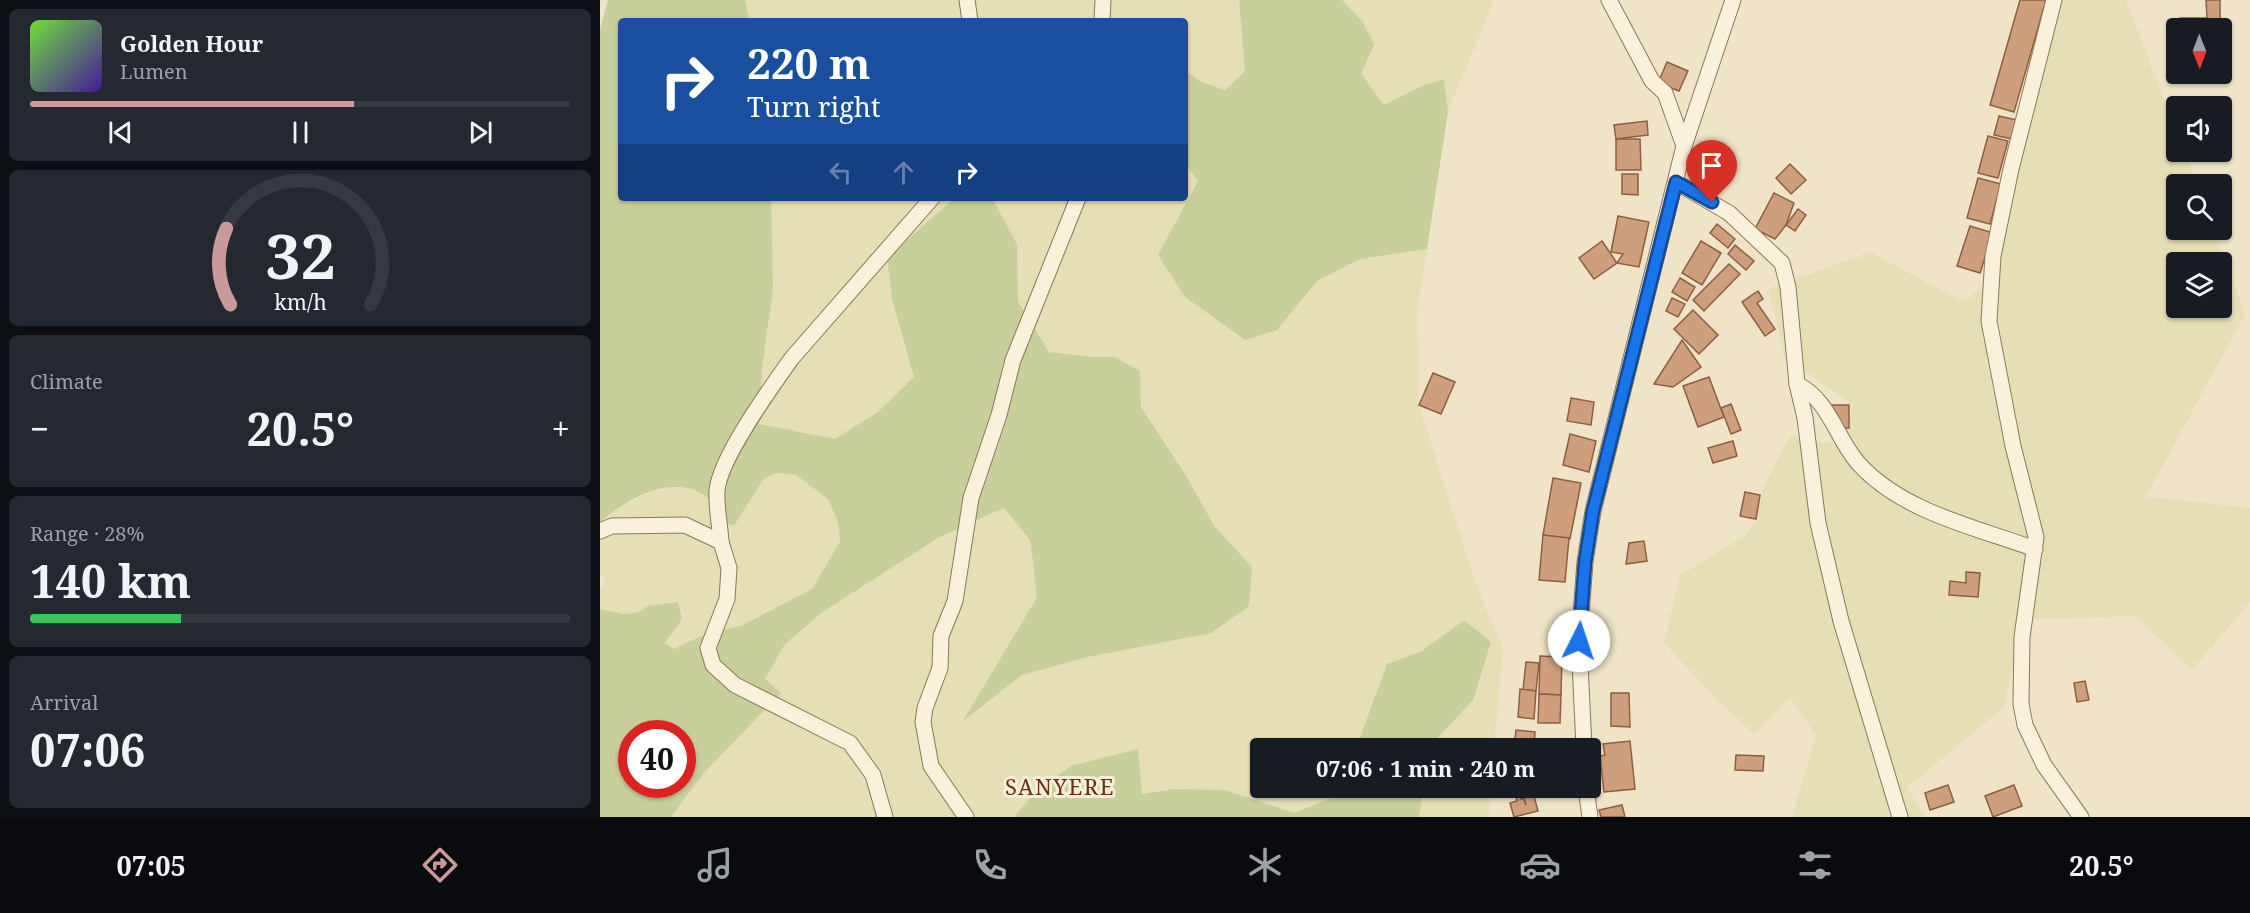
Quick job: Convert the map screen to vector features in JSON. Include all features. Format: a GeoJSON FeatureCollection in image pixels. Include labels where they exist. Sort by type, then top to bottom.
{"type":"FeatureCollection","features":[{"type":"Feature","properties":{"kind":"street"},"geometry":{"type":"LineString","coordinates":[[967,0],[970,18]]}},
{"type":"Feature","properties":{"kind":"street"},"geometry":{"type":"LineString","coordinates":[[1102,18],[1103,0]]}},
{"type":"Feature","properties":{"kind":"street"},"geometry":{"type":"LineString","coordinates":[[1609,0],[1653,81],[1665,93],[1684,146]]}},
{"type":"Feature","properties":{"kind":"street"},"geometry":{"type":"LineString","coordinates":[[1584,738],[1579,641],[1585,562],[1593,511],[1684,146],[1733,0]]}},
{"type":"Feature","properties":{"kind":"street"},"geometry":{"type":"LineString","coordinates":[[2054,0],[2011,169],[1993,256],[1989,321],[2013,446],[2034,520],[2034,549],[2022,637],[2025,725],[2044,765],[2081,817]]}},
{"type":"Feature","properties":{"kind":"street"},"geometry":{"type":"LineString","coordinates":[[1676,182],[1729,213],[1782,263],[1788,287],[1797,384],[1805,418],[1818,523],[1831,583],[1900,817]]}},
{"type":"Feature","properties":{"kind":"street"},"geometry":{"type":"LineString","coordinates":[[885,817],[873,775],[850,742],[735,685],[713,665],[708,648],[727,599],[729,568],[721,542],[717,490],[723,468],[792,358],[929,201]]}},
{"type":"Feature","properties":{"kind":"street"},"geometry":{"type":"LineString","coordinates":[[966,817],[931,766],[923,722],[925,708],[940,668],[941,636],[955,601],[971,498],[999,415],[1013,360],[1077,201]]}},
{"type":"Feature","properties":{"kind":"street"},"geometry":{"type":"LineString","coordinates":[[1797,384],[1819,399],[1858,462],[1886,487],[1923,509],[2034,549]]}},
{"type":"Feature","properties":{"kind":"street"},"geometry":{"type":"LineString","coordinates":[[600,531],[612,526],[685,525],[721,542]]}},
{"type":"Feature","properties":{"kind":"street"},"geometry":{"type":"LineString","coordinates":[[1587,798],[1590,817]]}},
{"type":"Feature","properties":{"kind":"shaded area"},"geometry":{"type":"Polygon","coordinates":[[[745,0],[1239,0],[1245,71],[1225,90],[1202,82],[1188,73],[1188,18],[748,18],[745,0]]]}},
{"type":"Feature","properties":{"kind":"shaded area"},"geometry":{"type":"Polygon","coordinates":[[[1342,0],[1494,0],[1448,112],[1444,79],[1424,85],[1384,106],[1361,73],[1363,22],[1342,0]]]}},
{"type":"Feature","properties":{"kind":"shaded area"},"geometry":{"type":"Polygon","coordinates":[[[2062,0],[2126,0],[2166,104],[2166,162],[2189,162],[2193,174],[2166,174],[2166,240],[2218,240],[2222,252],[2166,252],[2166,318],[2232,318],[2232,279],[2245,314],[2146,497],[2250,508],[2250,602],[2192,670],[2135,616],[2021,620],[2004,708],[1907,787],[1925,817],[1792,817],[1816,735],[1790,698],[1754,734],[1717,700],[1664,643],[1680,575],[1746,535],[1756,519],[1760,495],[1790,436],[1842,445],[1853,405],[1785,357],[1768,289],[1871,252],[1963,302],[1998,275],[2032,94],[2062,0]]]}},
{"type":"Feature","properties":{"kind":"shaded area"},"geometry":{"type":"Polygon","coordinates":[[[1188,168],[1198,181],[1188,200],[1188,168]]]}},
{"type":"Feature","properties":{"kind":"shaded area"},"geometry":{"type":"Polygon","coordinates":[[[771,201],[952,201],[887,257],[892,299],[914,377],[878,412],[835,439],[759,424],[762,369],[773,289],[771,201]]]}},
{"type":"Feature","properties":{"kind":"shaded area"},"geometry":{"type":"Polygon","coordinates":[[[994,201],[1187,201],[1158,256],[1277,330],[1317,281],[1360,259],[1427,249],[1417,312],[1419,405],[1473,575],[1503,649],[1495,738],[1437,738],[1472,700],[1491,642],[1464,620],[1422,651],[1387,664],[1360,738],[1250,738],[1250,798],[1333,798],[1294,813],[1225,790],[1174,789],[1142,794],[1138,749],[1035,792],[1014,817],[671,817],[685,798],[696,798],[696,783],[703,774],[781,693],[765,679],[785,644],[824,611],[895,563],[938,538],[1005,508],[1030,540],[1037,597],[965,719],[1022,675],[1088,657],[1252,567],[1215,527],[1185,474],[1141,407],[1140,371],[1115,357],[1049,352],[1018,301],[1017,244],[994,201]]]}},
{"type":"Feature","properties":{"kind":"shaded area"},"geometry":{"type":"Polygon","coordinates":[[[774,473],[796,475],[811,484],[828,499],[838,522],[840,542],[812,589],[743,625],[699,637],[674,649],[665,644],[682,619],[648,606],[636,613],[624,614],[600,609],[600,591],[606,580],[600,574],[600,522],[615,509],[652,491],[675,487],[694,489],[713,501],[734,526],[763,480],[774,473]]]}},
{"type":"Feature","properties":{"kind":"shaded area"},"geometry":{"type":"Polygon","coordinates":[[[1422,798],[1490,798],[1489,817],[1419,817],[1422,798]]]}},
{"type":"Feature","properties":{"kind":"green space"},"geometry":{"type":"Polygon","coordinates":[[[608,0],[745,0],[748,18],[618,18],[618,201],[771,201],[773,289],[762,369],[759,424],[835,439],[878,412],[914,377],[892,299],[887,257],[952,201],[994,201],[1017,244],[1018,301],[1049,352],[1115,357],[1140,371],[1141,407],[1185,474],[1215,527],[1252,567],[1249,606],[1211,633],[1088,657],[1022,675],[963,721],[1037,597],[1030,540],[1004,508],[938,538],[824,611],[785,644],[765,679],[781,693],[696,783],[696,720],[618,720],[618,798],[685,798],[671,817],[600,817],[600,609],[624,614],[636,613],[648,606],[678,602],[682,619],[665,643],[674,649],[699,637],[743,625],[812,589],[840,542],[838,522],[828,499],[796,475],[775,473],[763,480],[734,526],[712,518],[713,501],[695,490],[679,487],[654,490],[620,507],[600,522],[600,30],[608,0]]]}},
{"type":"Feature","properties":{"kind":"green space"},"geometry":{"type":"Polygon","coordinates":[[[1239,0],[1342,0],[1363,22],[1374,45],[1361,73],[1384,105],[1424,85],[1444,79],[1448,112],[1427,249],[1360,259],[1317,281],[1277,330],[1245,340],[1185,297],[1158,255],[1198,181],[1188,168],[1188,73],[1202,82],[1225,90],[1245,71],[1239,0]]]}},
{"type":"Feature","properties":{"kind":"green space"},"geometry":{"type":"Polygon","coordinates":[[[1464,620],[1491,642],[1473,700],[1437,738],[1360,738],[1387,664],[1422,651],[1464,620]]]}},
{"type":"Feature","properties":{"kind":"green space"},"geometry":{"type":"Polygon","coordinates":[[[1138,749],[1142,794],[1174,789],[1225,790],[1294,813],[1332,798],[1422,798],[1419,817],[1014,817],[1035,792],[1071,766],[1138,749]]]}},
{"type":"Feature","properties":{"kind":"building"},"geometry":{"type":"Polygon","coordinates":[[[2020,0],[2046,0],[2014,112],[1990,105],[2020,0]]]}},
{"type":"Feature","properties":{"kind":"building"},"geometry":{"type":"Polygon","coordinates":[[[2206,0],[2220,0],[2220,18],[2207,18],[2206,0]]]}},
{"type":"Feature","properties":{"kind":"building"},"geometry":{"type":"Polygon","coordinates":[[[1667,62],[1688,71],[1679,91],[1658,83],[1667,62]]]}},
{"type":"Feature","properties":{"kind":"building"},"geometry":{"type":"Polygon","coordinates":[[[1999,116],[2017,120],[2012,139],[1994,135],[1999,116]]]}},
{"type":"Feature","properties":{"kind":"building"},"geometry":{"type":"Polygon","coordinates":[[[1647,121],[1648,135],[1616,139],[1614,125],[1647,121]]]}},
{"type":"Feature","properties":{"kind":"building"},"geometry":{"type":"Polygon","coordinates":[[[1988,136],[2008,141],[1998,178],[1978,173],[1988,136]]]}},
{"type":"Feature","properties":{"kind":"building"},"geometry":{"type":"Polygon","coordinates":[[[1616,139],[1640,139],[1641,170],[1616,170],[1616,139]]]}},
{"type":"Feature","properties":{"kind":"building"},"geometry":{"type":"Polygon","coordinates":[[[1790,164],[1806,180],[1791,194],[1776,178],[1790,164]]]}},
{"type":"Feature","properties":{"kind":"building"},"geometry":{"type":"Polygon","coordinates":[[[1622,174],[1638,174],[1638,195],[1622,194],[1622,174]]]}},
{"type":"Feature","properties":{"kind":"building"},"geometry":{"type":"Polygon","coordinates":[[[1978,178],[2001,184],[1990,224],[1967,218],[1978,178]]]}},
{"type":"Feature","properties":{"kind":"building"},"geometry":{"type":"Polygon","coordinates":[[[1774,193],[1794,203],[1786,225],[1775,239],[1755,229],[1774,193]]]}},
{"type":"Feature","properties":{"kind":"building"},"geometry":{"type":"Polygon","coordinates":[[[1798,209],[1806,215],[1795,231],[1786,225],[1798,209]]]}},
{"type":"Feature","properties":{"kind":"building"},"geometry":{"type":"Polygon","coordinates":[[[1618,216],[1649,222],[1639,267],[1617,263],[1623,254],[1611,252],[1618,216]]]}},
{"type":"Feature","properties":{"kind":"building"},"geometry":{"type":"Polygon","coordinates":[[[1717,224],[1735,239],[1728,248],[1710,233],[1717,224]]]}},
{"type":"Feature","properties":{"kind":"building"},"geometry":{"type":"Polygon","coordinates":[[[1970,226],[1993,233],[1980,273],[1957,266],[1970,226]]]}},
{"type":"Feature","properties":{"kind":"building"},"geometry":{"type":"Polygon","coordinates":[[[1602,241],[1617,263],[1594,279],[1579,258],[1602,241]]]}},
{"type":"Feature","properties":{"kind":"building"},"geometry":{"type":"Polygon","coordinates":[[[1701,241],[1721,253],[1702,285],[1682,273],[1701,241]]]}},
{"type":"Feature","properties":{"kind":"building"},"geometry":{"type":"Polygon","coordinates":[[[1735,245],[1754,261],[1746,270],[1728,254],[1735,245]]]}},
{"type":"Feature","properties":{"kind":"building"},"geometry":{"type":"Polygon","coordinates":[[[1729,264],[1740,274],[1704,311],[1693,300],[1729,264]]]}},
{"type":"Feature","properties":{"kind":"building"},"geometry":{"type":"Polygon","coordinates":[[[1680,278],[1695,287],[1687,301],[1672,292],[1680,278]]]}},
{"type":"Feature","properties":{"kind":"building"},"geometry":{"type":"Polygon","coordinates":[[[1758,291],[1763,299],[1757,303],[1775,329],[1765,336],[1742,302],[1758,291]]]}},
{"type":"Feature","properties":{"kind":"building"},"geometry":{"type":"Polygon","coordinates":[[[1672,298],[1685,304],[1678,317],[1666,311],[1672,298]]]}},
{"type":"Feature","properties":{"kind":"building"},"geometry":{"type":"Polygon","coordinates":[[[1693,310],[1718,335],[1699,354],[1674,329],[1693,310]]]}},
{"type":"Feature","properties":{"kind":"building"},"geometry":{"type":"Polygon","coordinates":[[[1682,340],[1701,367],[1673,387],[1654,384],[1682,340]]]}},
{"type":"Feature","properties":{"kind":"building"},"geometry":{"type":"Polygon","coordinates":[[[1433,373],[1455,382],[1441,414],[1419,405],[1433,373]]]}},
{"type":"Feature","properties":{"kind":"building"},"geometry":{"type":"Polygon","coordinates":[[[1709,377],[1724,417],[1698,427],[1683,386],[1709,377]]]}},
{"type":"Feature","properties":{"kind":"building"},"geometry":{"type":"Polygon","coordinates":[[[1571,398],[1594,402],[1591,425],[1567,421],[1571,398]]]}},
{"type":"Feature","properties":{"kind":"building"},"geometry":{"type":"Polygon","coordinates":[[[1731,404],[1741,430],[1731,434],[1721,408],[1731,404]]]}},
{"type":"Feature","properties":{"kind":"building"},"geometry":{"type":"Polygon","coordinates":[[[1832,405],[1849,405],[1849,428],[1832,428],[1832,405]]]}},
{"type":"Feature","properties":{"kind":"building"},"geometry":{"type":"Polygon","coordinates":[[[1570,434],[1596,441],[1589,472],[1563,465],[1570,434]]]}},
{"type":"Feature","properties":{"kind":"building"},"geometry":{"type":"Polygon","coordinates":[[[1733,441],[1737,456],[1713,463],[1708,448],[1733,441]]]}},
{"type":"Feature","properties":{"kind":"building"},"geometry":{"type":"Polygon","coordinates":[[[1553,478],[1581,483],[1570,539],[1543,535],[1553,478]]]}},
{"type":"Feature","properties":{"kind":"building"},"geometry":{"type":"Polygon","coordinates":[[[1745,492],[1760,495],[1756,519],[1740,516],[1745,492]]]}},
{"type":"Feature","properties":{"kind":"building"},"geometry":{"type":"Polygon","coordinates":[[[1543,535],[1569,538],[1565,582],[1539,580],[1543,535]]]}},
{"type":"Feature","properties":{"kind":"building"},"geometry":{"type":"Polygon","coordinates":[[[1644,541],[1647,561],[1626,564],[1629,543],[1644,541]]]}},
{"type":"Feature","properties":{"kind":"building"},"geometry":{"type":"Polygon","coordinates":[[[1966,572],[1980,573],[1978,597],[1949,595],[1950,581],[1966,583],[1966,572]]]}},
{"type":"Feature","properties":{"kind":"building"},"geometry":{"type":"Polygon","coordinates":[[[1540,656],[1562,657],[1561,695],[1539,694],[1540,656]]]}},
{"type":"Feature","properties":{"kind":"building"},"geometry":{"type":"Polygon","coordinates":[[[1526,662],[1539,663],[1536,691],[1523,690],[1526,662]]]}},
{"type":"Feature","properties":{"kind":"building"},"geometry":{"type":"Polygon","coordinates":[[[2085,681],[2089,700],[2077,702],[2074,683],[2085,681]]]}},
{"type":"Feature","properties":{"kind":"building"},"geometry":{"type":"Polygon","coordinates":[[[1520,689],[1536,691],[1534,719],[1518,717],[1520,689]]]}},
{"type":"Feature","properties":{"kind":"building"},"geometry":{"type":"Polygon","coordinates":[[[1611,693],[1629,693],[1630,727],[1611,726],[1611,693]]]}},
{"type":"Feature","properties":{"kind":"building"},"geometry":{"type":"Polygon","coordinates":[[[1539,694],[1561,695],[1560,723],[1538,723],[1539,694]]]}},
{"type":"Feature","properties":{"kind":"building"},"geometry":{"type":"Polygon","coordinates":[[[1516,730],[1535,732],[1535,738],[1515,738],[1516,730]]]}},
{"type":"Feature","properties":{"kind":"building"},"geometry":{"type":"Polygon","coordinates":[[[1630,741],[1635,789],[1604,792],[1601,765],[1601,756],[1605,755],[1603,744],[1630,741]]]}},
{"type":"Feature","properties":{"kind":"building"},"geometry":{"type":"Polygon","coordinates":[[[1736,755],[1764,756],[1763,771],[1735,770],[1736,755]]]}},
{"type":"Feature","properties":{"kind":"building"},"geometry":{"type":"Polygon","coordinates":[[[1948,785],[1954,802],[1930,810],[1925,793],[1948,785]]]}},
{"type":"Feature","properties":{"kind":"building"},"geometry":{"type":"Polygon","coordinates":[[[2014,785],[2022,806],[1993,817],[1985,796],[2014,785]]]}},
{"type":"Feature","properties":{"kind":"building"},"geometry":{"type":"Polygon","coordinates":[[[1516,798],[1523,798],[1526,805],[1524,798],[1535,798],[1538,811],[1514,817],[1510,803],[1517,801],[1516,798]]]}},
{"type":"Feature","properties":{"kind":"building"},"geometry":{"type":"Polygon","coordinates":[[[1622,805],[1625,817],[1601,817],[1599,810],[1622,805]]]}},
{"type":"Feature","properties":{"kind":"district","name":"SANYERE"},"geometry":{"type":"Point","coordinates":[1060,787]}},
{"type":"Feature","properties":{"kind":"route"},"geometry":{"type":"LineString","coordinates":[[1579,641],[1585,562],[1593,511],[1676,182],[1712,202]]}}]}
